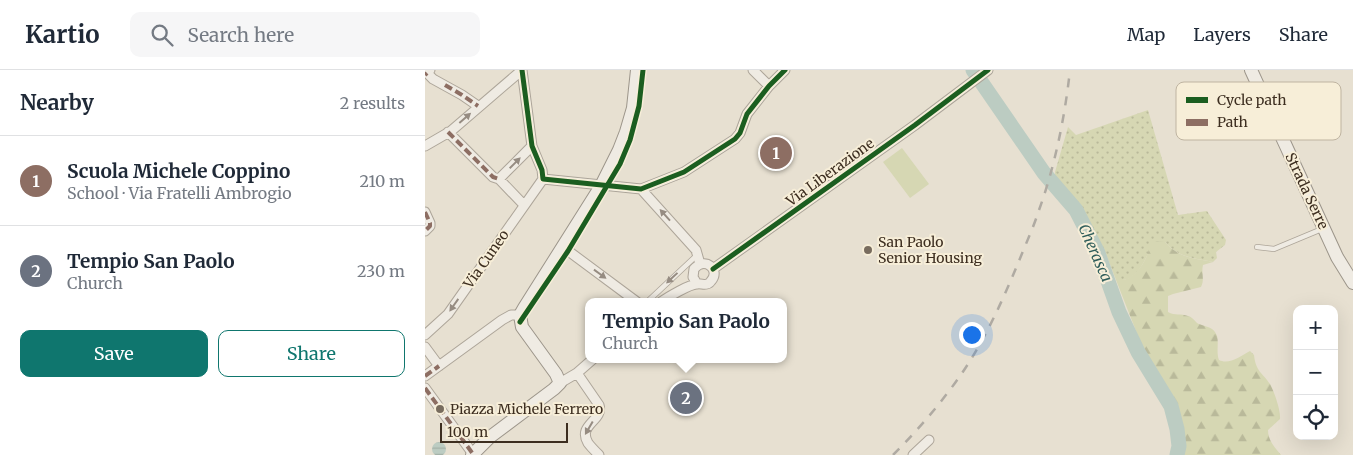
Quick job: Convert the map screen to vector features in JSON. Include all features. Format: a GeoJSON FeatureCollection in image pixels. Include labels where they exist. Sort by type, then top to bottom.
{"type":"FeatureCollection","features":[{"type":"Feature","properties":{"kind":"main road"},"geometry":{"type":"LineString","coordinates":[[475,453],[490,437],[555,389],[560,383],[556,374],[522,327],[520,315],[601,186],[619,150],[627,132],[633,108],[637,70]]}},
{"type":"Feature","properties":{"kind":"main road","name":"Strada Serre"},"geometry":{"type":"LineString","coordinates":[[1251,70],[1257,82]]}},
{"type":"Feature","properties":{"kind":"main road","name":"Strada Serre"},"geometry":{"type":"LineString","coordinates":[[1283,140],[1337,257],[1353,282]]}},
{"type":"Feature","properties":{"kind":"street"},"geometry":{"type":"LineString","coordinates":[[425,146],[448,132],[522,70]]}},
{"type":"Feature","properties":{"kind":"street"},"geometry":{"type":"LineString","coordinates":[[522,70],[532,146],[543,179],[641,189],[684,172],[735,139],[747,114],[769,86],[785,70]]}},
{"type":"Feature","properties":{"kind":"street"},"geometry":{"type":"LineString","coordinates":[[753,70],[769,86]]}},
{"type":"Feature","properties":{"kind":"street","name":"Via Liberazione"},"geometry":{"type":"LineString","coordinates":[[713,269],[915,125],[988,70]]}},
{"type":"Feature","properties":{"kind":"street"},"geometry":{"type":"LineString","coordinates":[[428,72],[433,79],[463,95],[478,106]]}},
{"type":"Feature","properties":{"kind":"street"},"geometry":{"type":"LineString","coordinates":[[448,132],[524,205]]}},
{"type":"Feature","properties":{"kind":"street"},"geometry":{"type":"LineString","coordinates":[[499,179],[532,146]]}},
{"type":"Feature","properties":{"kind":"street","name":"Via Cuneo"},"geometry":{"type":"LineString","coordinates":[[425,336],[448,314],[543,179]]}},
{"type":"Feature","properties":{"kind":"street"},"geometry":{"type":"LineString","coordinates":[[641,189],[696,250],[699,261],[692,275],[666,298]]}},
{"type":"Feature","properties":{"kind":"street"},"geometry":{"type":"LineString","coordinates":[[425,212],[430,226],[425,231]]}},
{"type":"Feature","properties":{"kind":"street"},"geometry":{"type":"LineString","coordinates":[[563,247],[632,298]]}},
{"type":"Feature","properties":{"kind":"street"},"geometry":{"type":"LineString","coordinates":[[668,298],[688,287],[697,284],[705,285],[711,282],[714,277],[713,269],[699,261]]}},
{"type":"Feature","properties":{"kind":"street"},"geometry":{"type":"LineString","coordinates":[[692,275],[693,280],[697,284]]}},
{"type":"Feature","properties":{"kind":"street"},"geometry":{"type":"LineString","coordinates":[[425,376],[502,320],[511,315],[520,315]]}},
{"type":"Feature","properties":{"kind":"street"},"geometry":{"type":"LineString","coordinates":[[425,347],[439,366]]}},
{"type":"Feature","properties":{"kind":"street"},"geometry":{"type":"LineString","coordinates":[[560,383],[577,373],[588,363]]}},
{"type":"Feature","properties":{"kind":"street"},"geometry":{"type":"LineString","coordinates":[[577,373],[601,409],[600,413],[587,428],[585,435],[588,443],[599,455]]}},
{"type":"Feature","properties":{"kind":"street"},"geometry":{"type":"LineString","coordinates":[[425,388],[475,453]]}},
{"type":"Feature","properties":{"kind":"street"},"geometry":{"type":"LineString","coordinates":[[913,455],[929,440]]}},
{"type":"Feature","properties":{"kind":"lane"},"geometry":{"type":"LineString","coordinates":[[1257,246],[1274,249],[1324,228]]}},
{"type":"Feature","properties":{"kind":"lane"},"geometry":{"type":"LineString","coordinates":[[651,298],[695,257],[699,261]]}},
{"type":"Feature","properties":{"kind":"green space"},"geometry":{"type":"Polygon","coordinates":[[[1148,110],[1178,215],[1207,211],[1226,240],[1225,245],[1216,252],[1217,258],[1213,262],[1181,254],[1165,242],[1150,249],[1142,266],[1136,273],[1127,279],[1116,280],[1104,249],[1055,178],[1055,172],[1068,127],[1076,135],[1148,110]]]}},
{"type":"Feature","properties":{"kind":"green space"},"geometry":{"type":"Polygon","coordinates":[[[902,148],[929,184],[910,198],[883,162],[902,148]]]}},
{"type":"Feature","properties":{"kind":"green space"},"geometry":{"type":"Polygon","coordinates":[[[1155,241],[1165,242],[1181,254],[1213,262],[1203,265],[1201,287],[1168,296],[1168,312],[1189,316],[1197,323],[1214,330],[1218,339],[1219,360],[1231,361],[1250,351],[1254,355],[1258,368],[1270,384],[1278,406],[1280,419],[1268,430],[1268,434],[1281,455],[1181,455],[1180,430],[1170,398],[1149,364],[1116,280],[1127,279],[1137,272],[1146,258],[1150,243],[1155,241]]]}},
{"type":"Feature","properties":{"kind":"shaded area"},"geometry":{"type":"Polygon","coordinates":[[[439,442],[444,444],[446,449],[444,454],[439,456],[434,454],[432,449],[434,444],[439,442]]]}},
{"type":"Feature","properties":{"kind":"waterway","name":"Cherasca"},"geometry":{"type":"LineString","coordinates":[[973,70],[1044,173],[1076,210],[1098,253],[1119,312],[1138,352],[1171,406],[1177,429],[1179,446],[1177,455]]}},
{"type":"Feature","properties":{"kind":"railway"},"geometry":{"type":"LineString","coordinates":[[893,455],[955,383],[975,353],[1000,306],[1033,228],[1045,193],[1055,158],[1070,70]]}},
{"type":"Feature","properties":{"kind":"marked path"},"geometry":{"type":"LineString","coordinates":[[445,85],[478,106]]}},
{"type":"Feature","properties":{"kind":"marked path"},"geometry":{"type":"LineString","coordinates":[[448,132],[493,177],[499,179]]}},
{"type":"Feature","properties":{"kind":"marked path"},"geometry":{"type":"LineString","coordinates":[[425,212],[430,223],[430,226],[425,231]]}},
{"type":"Feature","properties":{"kind":"marked path"},"geometry":{"type":"LineString","coordinates":[[425,376],[439,366]]}},
{"type":"Feature","properties":{"kind":"marked path"},"geometry":{"type":"LineString","coordinates":[[425,388],[473,454]]}},
{"type":"Feature","properties":{"kind":"cycle path"},"geometry":{"type":"LineString","coordinates":[[522,70],[532,146],[542,170],[543,179],[641,189],[684,172],[735,139],[740,133],[747,114],[769,86],[785,70]]}},
{"type":"Feature","properties":{"kind":"cycle path"},"geometry":{"type":"LineString","coordinates":[[520,322],[568,251],[620,164],[630,140],[639,106],[643,70]]}},
{"type":"Feature","properties":{"kind":"cycle path"},"geometry":{"type":"LineString","coordinates":[[713,269],[915,125],[988,70]]}},
{"type":"Feature","properties":{"kind":"place","name":"Scuola Michele Coppino"},"geometry":{"type":"Point","coordinates":[776,153]}},
{"type":"Feature","properties":{"kind":"place","name":"San Paolo Senior Housing"},"geometry":{"type":"Point","coordinates":[868,250]}},
{"type":"Feature","properties":{"kind":"place","name":"Tempio San Paolo"},"geometry":{"type":"Point","coordinates":[686,398]}},
{"type":"Feature","properties":{"kind":"place","name":"Piazza Michele Ferrero"},"geometry":{"type":"Point","coordinates":[440,409]}}]}
